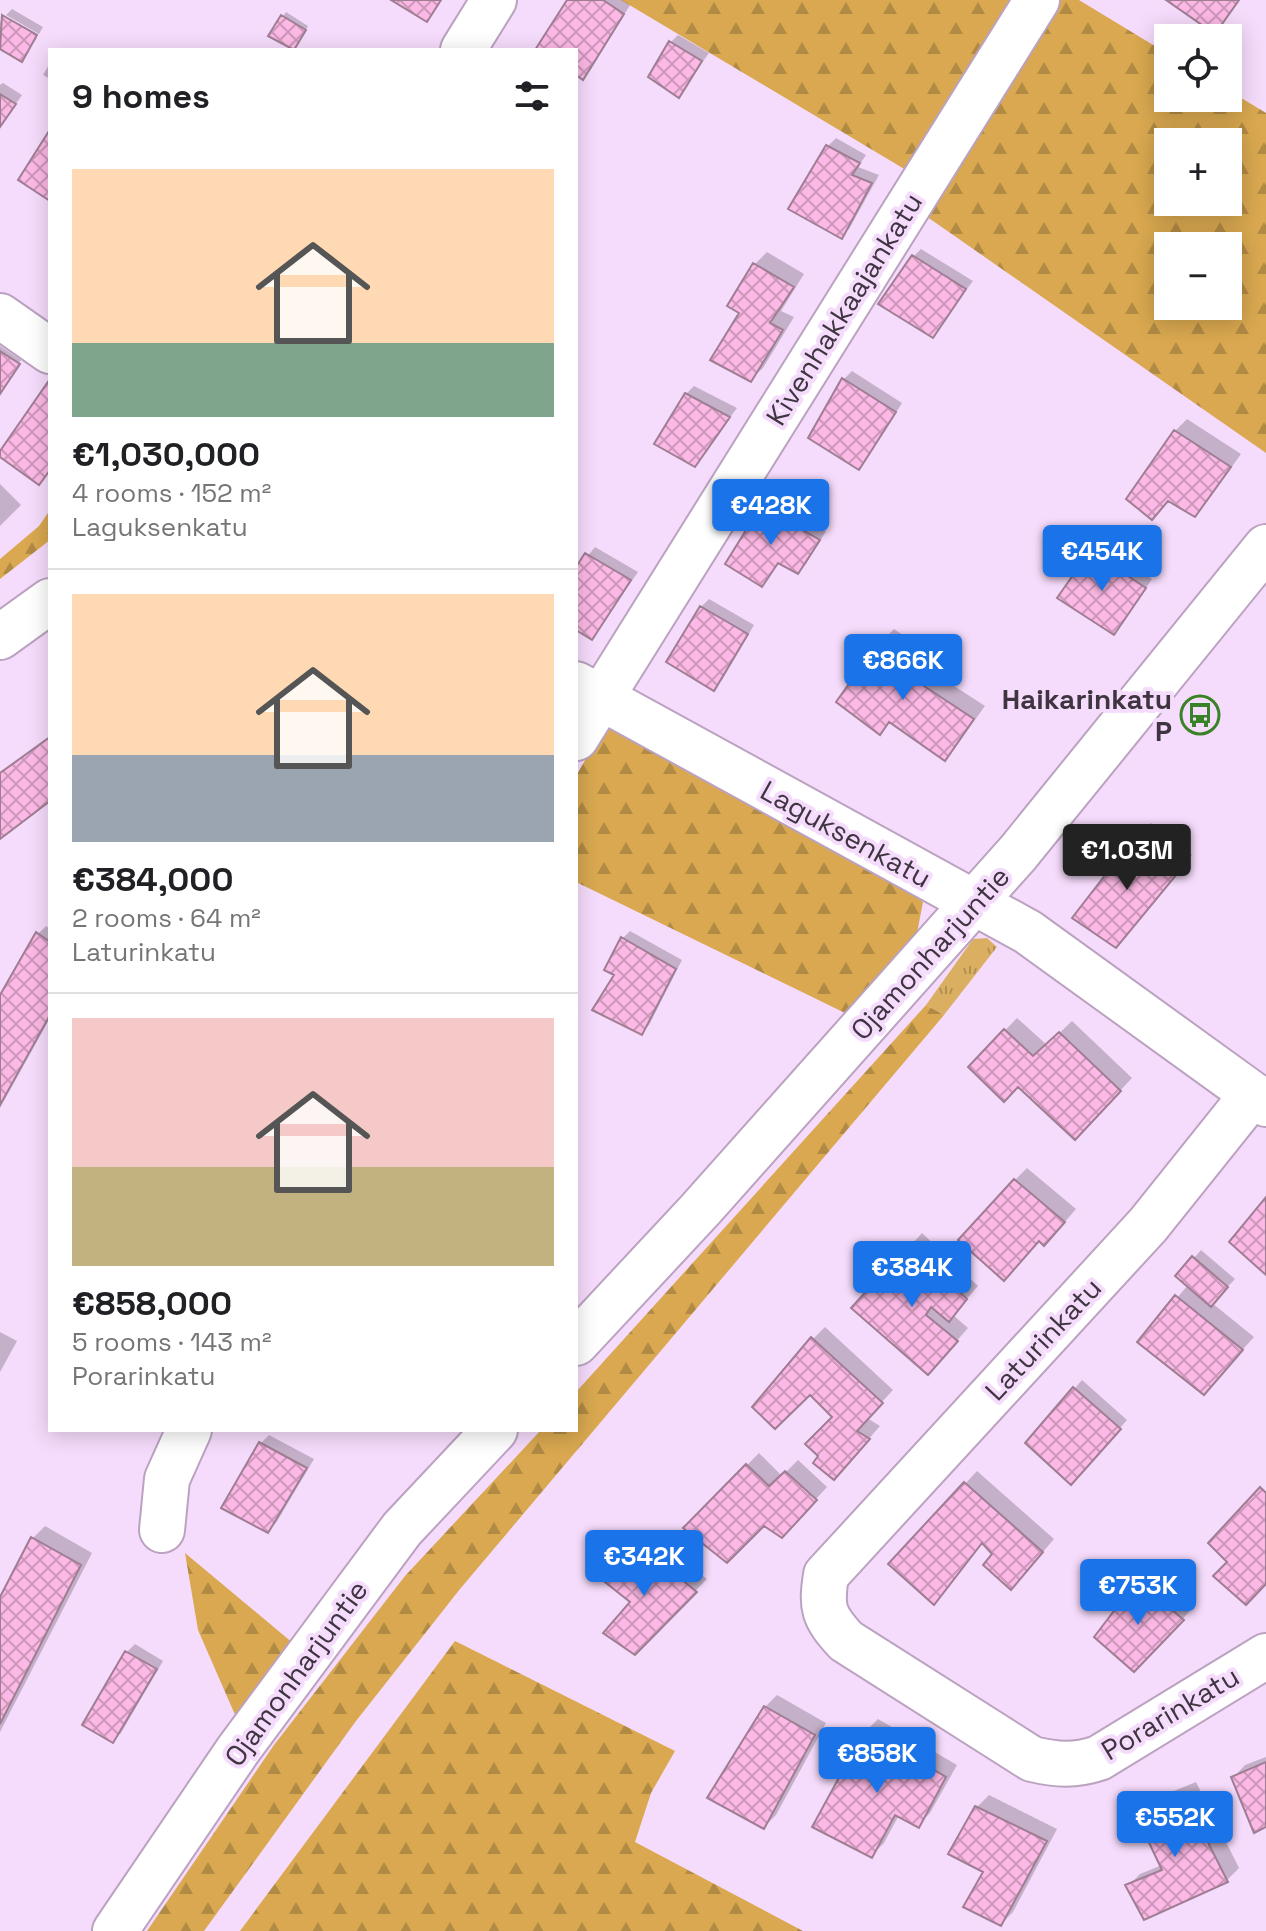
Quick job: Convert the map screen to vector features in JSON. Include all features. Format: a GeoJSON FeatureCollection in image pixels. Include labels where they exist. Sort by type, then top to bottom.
{"type":"FeatureCollection","features":[{"type":"Feature","properties":{"kind":"street"},"geometry":{"type":"LineString","coordinates":[[464,48],[494,0]]}},
{"type":"Feature","properties":{"kind":"street","name":"Kivenhakkaajankatu"},"geometry":{"type":"LineString","coordinates":[[578,730],[588,691],[1037,0]]}},
{"type":"Feature","properties":{"kind":"street"},"geometry":{"type":"LineString","coordinates":[[0,316],[48,350]]}},
{"type":"Feature","properties":{"kind":"street","name":"Ojamonharjuntie"},"geometry":{"type":"LineString","coordinates":[[578,1341],[700,1210],[974,904],[1266,547]]}},
{"type":"Feature","properties":{"kind":"street"},"geometry":{"type":"LineString","coordinates":[[0,637],[48,602]]}},
{"type":"Feature","properties":{"kind":"street","name":"Laguksenkatu"},"geometry":{"type":"LineString","coordinates":[[588,691],[1028,932],[1259,1100]]}},
{"type":"Feature","properties":{"kind":"street","name":"Laturinkatu"},"geometry":{"type":"LineString","coordinates":[[826,1575],[1259,1100]]}},
{"type":"Feature","properties":{"kind":"street"},"geometry":{"type":"LineString","coordinates":[[162,1530],[167,1479],[188,1432]]}},
{"type":"Feature","properties":{"kind":"street","name":"Ojamonharjuntie"},"geometry":{"type":"LineString","coordinates":[[115,1931],[238,1750],[402,1529],[493,1432]]}},
{"type":"Feature","properties":{"kind":"street","name":"Porarinkatu"},"geometry":{"type":"LineString","coordinates":[[826,1575],[822,1604],[829,1623],[846,1641],[1032,1759],[1055,1764],[1077,1765],[1099,1758],[1266,1656]]}},
{"type":"Feature","properties":{"kind":"green space"},"geometry":{"type":"Polygon","coordinates":[[[621,0],[1009,0],[906,170],[621,0]]]}},
{"type":"Feature","properties":{"kind":"green space"},"geometry":{"type":"Polygon","coordinates":[[[1056,0],[1079,0],[1154,46],[1154,112],[1242,112],[1242,98],[1266,113],[1266,453],[923,214],[1056,0]]]}},
{"type":"Feature","properties":{"kind":"green space"},"geometry":{"type":"Polygon","coordinates":[[[48,513],[48,542],[0,579],[0,559],[39,526],[48,513]]]}},
{"type":"Feature","properties":{"kind":"green space"},"geometry":{"type":"Polygon","coordinates":[[[607,722],[898,883],[923,902],[917,933],[845,1013],[578,883],[578,773],[607,722]]]}},
{"type":"Feature","properties":{"kind":"green space"},"geometry":{"type":"Polygon","coordinates":[[[987,938],[997,947],[944,1015],[926,1005],[973,939],[987,938]]]}},
{"type":"Feature","properties":{"kind":"green space"},"geometry":{"type":"Polygon","coordinates":[[[926,1005],[944,1015],[460,1589],[356,1721],[204,1931],[147,1931],[274,1745],[405,1576],[539,1432],[578,1432],[578,1390],[926,1005]]]}},
{"type":"Feature","properties":{"kind":"green space"},"geometry":{"type":"Polygon","coordinates":[[[185,1553],[294,1644],[236,1717],[198,1630],[185,1553]]]}},
{"type":"Feature","properties":{"kind":"green space"},"geometry":{"type":"Polygon","coordinates":[[[455,1641],[675,1751],[651,1793],[635,1842],[803,1931],[240,1931],[455,1641]]]}},
{"type":"Feature","properties":{"kind":"building"},"geometry":{"type":"Polygon","coordinates":[[[391,0],[441,0],[427,22],[391,0]]]}},
{"type":"Feature","properties":{"kind":"building"},"geometry":{"type":"Polygon","coordinates":[[[567,0],[603,0],[624,14],[583,80],[578,76],[578,48],[536,48],[567,0]]]}},
{"type":"Feature","properties":{"kind":"building"},"geometry":{"type":"Polygon","coordinates":[[[1166,0],[1239,0],[1222,24],[1201,24],[1166,0]]]}},
{"type":"Feature","properties":{"kind":"building"},"geometry":{"type":"Polygon","coordinates":[[[2,15],[37,35],[22,62],[0,49],[2,15]]]}},
{"type":"Feature","properties":{"kind":"building"},"geometry":{"type":"Polygon","coordinates":[[[281,15],[306,30],[295,48],[268,36],[281,15]]]}},
{"type":"Feature","properties":{"kind":"building"},"geometry":{"type":"Polygon","coordinates":[[[669,41],[702,61],[679,98],[648,77],[669,41]]]}},
{"type":"Feature","properties":{"kind":"building"},"geometry":{"type":"Polygon","coordinates":[[[0,94],[16,104],[0,127],[0,94]]]}},
{"type":"Feature","properties":{"kind":"building"},"geometry":{"type":"Polygon","coordinates":[[[48,133],[48,200],[18,180],[48,133]]]}},
{"type":"Feature","properties":{"kind":"building"},"geometry":{"type":"Polygon","coordinates":[[[826,145],[860,163],[852,175],[872,183],[842,239],[788,209],[826,145]]]}},
{"type":"Feature","properties":{"kind":"building"},"geometry":{"type":"Polygon","coordinates":[[[912,255],[966,289],[933,338],[878,304],[912,255]]]}},
{"type":"Feature","properties":{"kind":"building"},"geometry":{"type":"Polygon","coordinates":[[[753,263],[794,287],[770,323],[783,330],[751,382],[710,360],[739,313],[727,306],[753,263]]]}},
{"type":"Feature","properties":{"kind":"building"},"geometry":{"type":"Polygon","coordinates":[[[0,351],[20,364],[0,394],[0,351]]]}},
{"type":"Feature","properties":{"kind":"building"},"geometry":{"type":"Polygon","coordinates":[[[842,378],[896,412],[859,470],[808,438],[842,378]]]}},
{"type":"Feature","properties":{"kind":"building"},"geometry":{"type":"Polygon","coordinates":[[[48,382],[48,473],[39,485],[0,457],[0,451],[48,382]]]}},
{"type":"Feature","properties":{"kind":"building"},"geometry":{"type":"Polygon","coordinates":[[[685,393],[730,417],[695,467],[654,444],[685,393]]]}},
{"type":"Feature","properties":{"kind":"building"},"geometry":{"type":"Polygon","coordinates":[[[1174,430],[1231,467],[1195,517],[1168,501],[1152,520],[1126,499],[1174,430]]]}},
{"type":"Feature","properties":{"kind":"building"},"geometry":{"type":"Polygon","coordinates":[[[761,506],[820,540],[798,574],[778,563],[762,587],[725,564],[761,506]]]}},
{"type":"Feature","properties":{"kind":"building"},"geometry":{"type":"Polygon","coordinates":[[[1090,551],[1146,588],[1114,635],[1057,598],[1090,551]]]}},
{"type":"Feature","properties":{"kind":"building"},"geometry":{"type":"Polygon","coordinates":[[[585,553],[631,580],[592,640],[578,631],[578,564],[585,553]]]}},
{"type":"Feature","properties":{"kind":"building"},"geometry":{"type":"Polygon","coordinates":[[[700,606],[748,634],[714,691],[666,662],[700,606]]]}},
{"type":"Feature","properties":{"kind":"building"},"geometry":{"type":"Polygon","coordinates":[[[880,640],[929,672],[921,684],[974,719],[945,761],[889,722],[880,735],[836,702],[880,640]]]}},
{"type":"Feature","properties":{"kind":"building"},"geometry":{"type":"Polygon","coordinates":[[[48,738],[48,803],[0,839],[0,773],[48,738]]]}},
{"type":"Feature","properties":{"kind":"building"},"geometry":{"type":"Polygon","coordinates":[[[1137,834],[1182,868],[1116,948],[1072,918],[1137,834]]]}},
{"type":"Feature","properties":{"kind":"building"},"geometry":{"type":"Polygon","coordinates":[[[36,932],[48,941],[48,1019],[0,1105],[0,995],[36,932]]]}},
{"type":"Feature","properties":{"kind":"building"},"geometry":{"type":"Polygon","coordinates":[[[621,937],[676,969],[642,1035],[592,1010],[614,975],[604,970],[621,937]]]}},
{"type":"Feature","properties":{"kind":"building"},"geometry":{"type":"Polygon","coordinates":[[[1004,1029],[1033,1056],[1059,1032],[1121,1091],[1075,1140],[1018,1087],[1004,1102],[968,1067],[1004,1029]]]}},
{"type":"Feature","properties":{"kind":"building"},"geometry":{"type":"Polygon","coordinates":[[[1014,1179],[1065,1222],[1044,1246],[1039,1241],[1004,1281],[958,1240],[1014,1179]]]}},
{"type":"Feature","properties":{"kind":"building"},"geometry":{"type":"Polygon","coordinates":[[[1266,1197],[1266,1275],[1229,1242],[1266,1197]]]}},
{"type":"Feature","properties":{"kind":"building"},"geometry":{"type":"Polygon","coordinates":[[[909,1244],[967,1299],[949,1322],[931,1307],[926,1315],[958,1341],[928,1375],[851,1308],[909,1244]]]}},
{"type":"Feature","properties":{"kind":"building"},"geometry":{"type":"Polygon","coordinates":[[[1192,1256],[1228,1287],[1211,1307],[1175,1276],[1192,1256]]]}},
{"type":"Feature","properties":{"kind":"building"},"geometry":{"type":"Polygon","coordinates":[[[1175,1295],[1243,1350],[1204,1395],[1137,1342],[1175,1295]]]}},
{"type":"Feature","properties":{"kind":"building"},"geometry":{"type":"Polygon","coordinates":[[[811,1337],[883,1403],[857,1431],[870,1439],[834,1480],[813,1463],[818,1456],[805,1444],[832,1417],[810,1395],[775,1429],[752,1407],[811,1337]]]}},
{"type":"Feature","properties":{"kind":"building"},"geometry":{"type":"Polygon","coordinates":[[[1073,1387],[1121,1429],[1071,1485],[1025,1443],[1073,1387]]]}},
{"type":"Feature","properties":{"kind":"building"},"geometry":{"type":"Polygon","coordinates":[[[259,1442],[307,1468],[268,1533],[221,1508],[259,1442]]]}},
{"type":"Feature","properties":{"kind":"building"},"geometry":{"type":"Polygon","coordinates":[[[746,1464],[769,1486],[785,1471],[817,1500],[782,1538],[764,1526],[727,1563],[683,1528],[746,1464]]]}},
{"type":"Feature","properties":{"kind":"building"},"geometry":{"type":"Polygon","coordinates":[[[964,1482],[1043,1552],[1011,1590],[983,1565],[992,1554],[982,1543],[934,1605],[888,1564],[964,1482]]]}},
{"type":"Feature","properties":{"kind":"building"},"geometry":{"type":"Polygon","coordinates":[[[1260,1487],[1266,1493],[1266,1584],[1246,1605],[1213,1576],[1227,1562],[1208,1543],[1260,1487]]]}},
{"type":"Feature","properties":{"kind":"building"},"geometry":{"type":"Polygon","coordinates":[[[31,1537],[81,1565],[0,1724],[0,1597],[31,1537]]]}},
{"type":"Feature","properties":{"kind":"building"},"geometry":{"type":"Polygon","coordinates":[[[637,1543],[697,1592],[635,1655],[603,1633],[630,1602],[601,1579],[637,1543]]]}},
{"type":"Feature","properties":{"kind":"building"},"geometry":{"type":"Polygon","coordinates":[[[1137,1581],[1184,1620],[1134,1672],[1094,1637],[1137,1581]]]}},
{"type":"Feature","properties":{"kind":"building"},"geometry":{"type":"Polygon","coordinates":[[[125,1651],[157,1669],[113,1743],[82,1725],[125,1651]]]}},
{"type":"Feature","properties":{"kind":"building"},"geometry":{"type":"Polygon","coordinates":[[[764,1706],[815,1735],[764,1829],[707,1798],[764,1706]]]}},
{"type":"Feature","properties":{"kind":"building"},"geometry":{"type":"Polygon","coordinates":[[[865,1730],[946,1777],[919,1828],[895,1815],[872,1858],[812,1827],[865,1730]]]}},
{"type":"Feature","properties":{"kind":"building"},"geometry":{"type":"Polygon","coordinates":[[[1266,1762],[1266,1827],[1254,1833],[1231,1777],[1266,1762]]]}},
{"type":"Feature","properties":{"kind":"building"},"geometry":{"type":"Polygon","coordinates":[[[1183,1793],[1228,1882],[1144,1920],[1125,1885],[1162,1870],[1135,1813],[1183,1793]]]}},
{"type":"Feature","properties":{"kind":"building"},"geometry":{"type":"Polygon","coordinates":[[[975,1806],[1047,1841],[1001,1926],[963,1907],[983,1872],[948,1854],[975,1806]]]}},
{"type":"Feature","properties":{"kind":"place","name":"Haikarinkatu P"},"geometry":{"type":"Point","coordinates":[1200,715]}}]}
